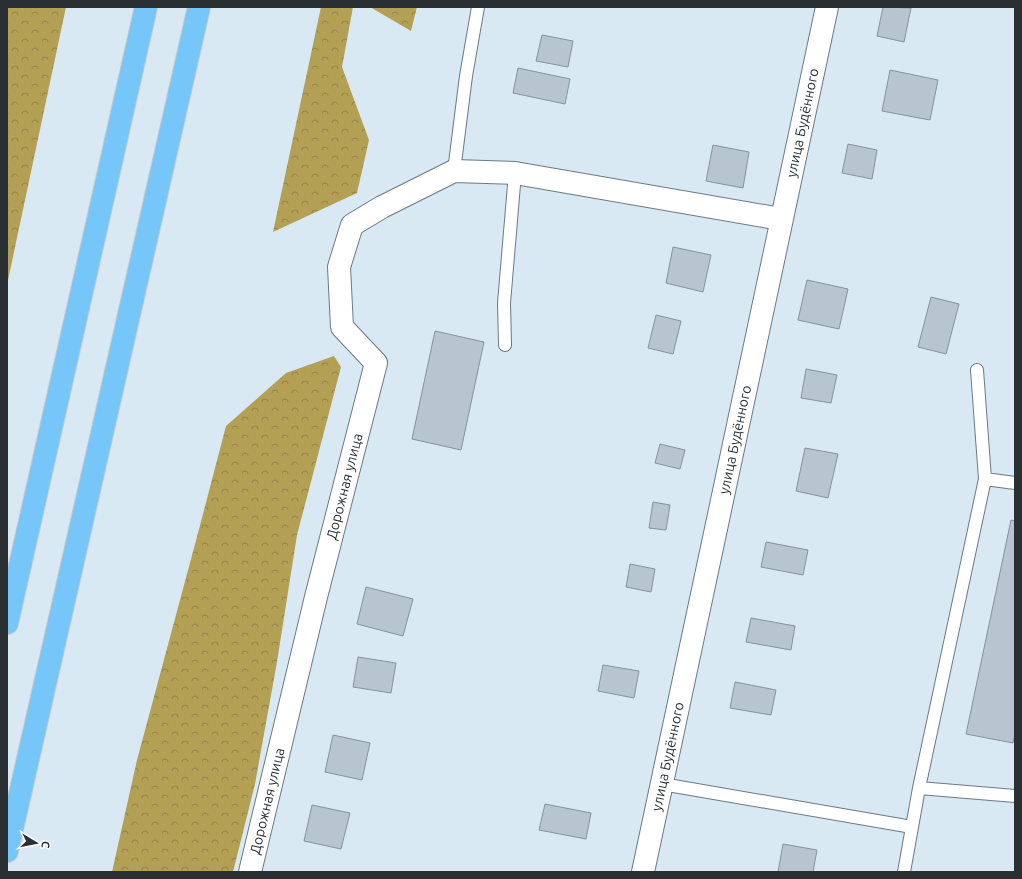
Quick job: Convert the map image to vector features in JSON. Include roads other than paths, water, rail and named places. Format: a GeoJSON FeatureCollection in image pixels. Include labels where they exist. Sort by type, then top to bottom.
{"type":"FeatureCollection","features":[{"type":"Feature","properties":{"kind":"highway"},"geometry":{"type":"LineString","coordinates":[[7,623],[146,7]]}},
{"type":"Feature","properties":{"kind":"highway"},"geometry":{"type":"LineString","coordinates":[[7,851],[199,7]]}},
{"type":"Feature","properties":{"kind":"street","name":"улица Будённого"},"geometry":{"type":"LineString","coordinates":[[643,872],[827,7]]}},
{"type":"Feature","properties":{"kind":"street"},"geometry":{"type":"LineString","coordinates":[[454,170],[515,173],[781,219]]}},
{"type":"Feature","properties":{"kind":"street","name":"Дорожная улица"},"geometry":{"type":"LineString","coordinates":[[250,872],[316,597],[376,363],[342,327],[339,267],[352,224],[454,170]]}},
{"type":"Feature","properties":{"kind":"lane"},"geometry":{"type":"LineString","coordinates":[[454,170],[466,76],[478,7]]}},
{"type":"Feature","properties":{"kind":"lane"},"geometry":{"type":"LineString","coordinates":[[505,345],[504,303],[515,173]]}},
{"type":"Feature","properties":{"kind":"lane"},"geometry":{"type":"LineString","coordinates":[[904,872],[919,788],[984,479],[977,370]]}},
{"type":"Feature","properties":{"kind":"lane"},"geometry":{"type":"LineString","coordinates":[[984,479],[1015,483]]}},
{"type":"Feature","properties":{"kind":"lane"},"geometry":{"type":"LineString","coordinates":[[662,784],[912,827]]}},
{"type":"Feature","properties":{"kind":"lane"},"geometry":{"type":"LineString","coordinates":[[919,788],[1015,796]]}}]}
